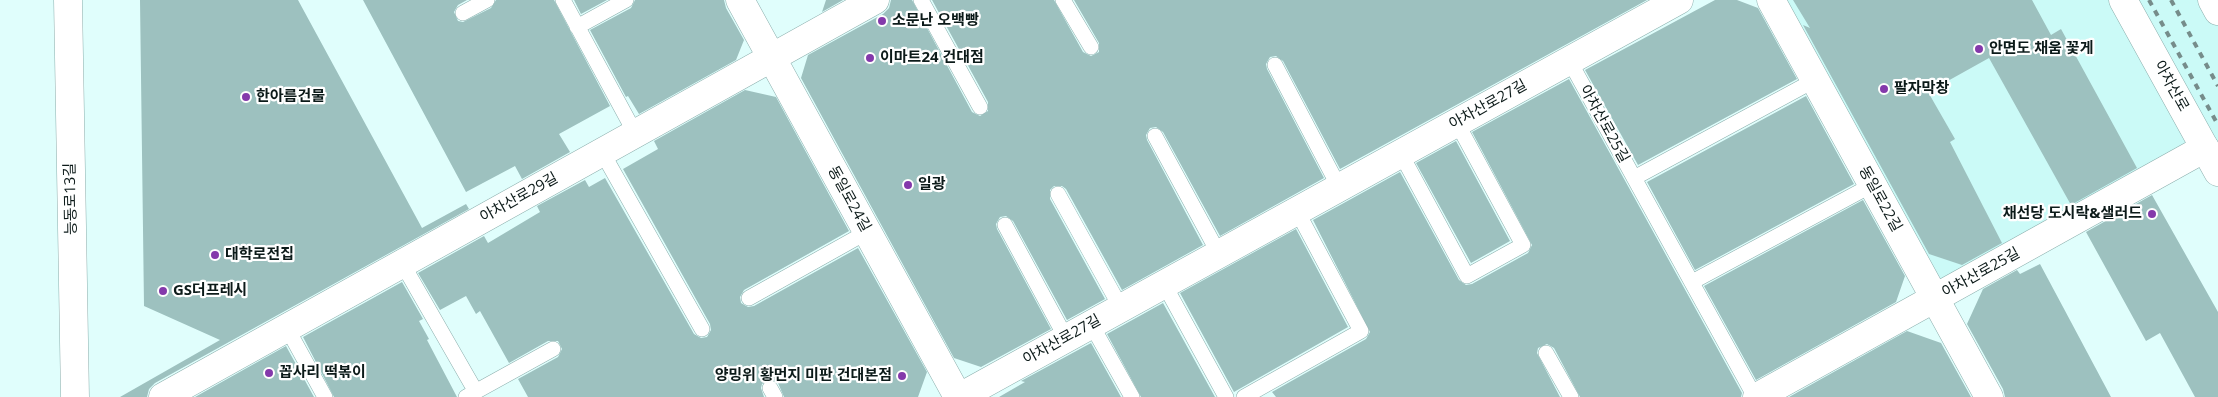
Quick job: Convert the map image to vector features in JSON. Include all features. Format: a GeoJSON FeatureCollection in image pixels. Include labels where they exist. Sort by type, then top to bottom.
{"type":"FeatureCollection","features":[{"type":"Feature","properties":{"kind":"street","name":"능동로13길"},"geometry":{"type":"LineString","coordinates":[[68,0],[75,397]]}},
{"type":"Feature","properties":{"kind":"street","name":"동일로24길"},"geometry":{"type":"LineString","coordinates":[[740,0],[959,397]]}},
{"type":"Feature","properties":{"kind":"street","name":"아차산로29길"},"geometry":{"type":"LineString","coordinates":[[163,397],[875,0]]}},
{"type":"Feature","properties":{"kind":"street","name":"아차산로27길"},"geometry":{"type":"LineString","coordinates":[[959,397],[1679,0]]}},
{"type":"Feature","properties":{"kind":"street","name":"동일로22길"},"geometry":{"type":"LineString","coordinates":[[1770,0],[1990,397]]}},
{"type":"Feature","properties":{"kind":"street","name":"아차산로"},"geometry":{"type":"LineString","coordinates":[[2124,0],[2218,172]]}},
{"type":"Feature","properties":{"kind":"street"},"geometry":{"type":"LineString","coordinates":[[2212,0],[2218,11]]}},
{"type":"Feature","properties":{"kind":"street","name":"아차산로25길"},"geometry":{"type":"LineString","coordinates":[[1756,397],[2205,148]]}},
{"type":"Feature","properties":{"kind":"lane"},"geometry":{"type":"LineString","coordinates":[[463,13],[487,0]]}},
{"type":"Feature","properties":{"kind":"lane"},"geometry":{"type":"LineString","coordinates":[[562,0],[635,133]]}},
{"type":"Feature","properties":{"kind":"lane"},"geometry":{"type":"LineString","coordinates":[[577,27],[626,0]]}},
{"type":"Feature","properties":{"kind":"lane"},"geometry":{"type":"LineString","coordinates":[[921,0],[980,107]]}},
{"type":"Feature","properties":{"kind":"lane"},"geometry":{"type":"LineString","coordinates":[[1063,0],[1091,47]]}},
{"type":"Feature","properties":{"kind":"lane","name":"아차산로25길"},"geometry":{"type":"LineString","coordinates":[[1569,60],[1756,397]]}},
{"type":"Feature","properties":{"kind":"lane"},"geometry":{"type":"LineString","coordinates":[[1275,65],[1339,187]]}},
{"type":"Feature","properties":{"kind":"lane"},"geometry":{"type":"LineString","coordinates":[[1634,178],[1815,80]]}},
{"type":"Feature","properties":{"kind":"lane"},"geometry":{"type":"LineString","coordinates":[[1401,154],[1467,276],[1523,245],[1457,123]]}},
{"type":"Feature","properties":{"kind":"lane"},"geometry":{"type":"LineString","coordinates":[[1155,136],[1219,254]]}},
{"type":"Feature","properties":{"kind":"lane"},"geometry":{"type":"LineString","coordinates":[[602,152],[702,329]]}},
{"type":"Feature","properties":{"kind":"lane"},"geometry":{"type":"LineString","coordinates":[[1692,282],[1872,185]]}},
{"type":"Feature","properties":{"kind":"lane"},"geometry":{"type":"LineString","coordinates":[[1058,194],[1121,308]]}},
{"type":"Feature","properties":{"kind":"lane"},"geometry":{"type":"LineString","coordinates":[[1244,397],[1361,331],[1297,211]]}},
{"type":"Feature","properties":{"kind":"lane"},"geometry":{"type":"LineString","coordinates":[[1005,225],[1066,338]]}},
{"type":"Feature","properties":{"kind":"lane"},"geometry":{"type":"LineString","coordinates":[[749,298],[867,232]]}},
{"type":"Feature","properties":{"kind":"lane"},"geometry":{"type":"LineString","coordinates":[[402,263],[471,394],[553,349]]}},
{"type":"Feature","properties":{"kind":"lane"},"geometry":{"type":"LineString","coordinates":[[1164,284],[1226,397]]}},
{"type":"Feature","properties":{"kind":"lane"},"geometry":{"type":"LineString","coordinates":[[1091,324],[1132,397]]}},
{"type":"Feature","properties":{"kind":"lane"},"geometry":{"type":"LineString","coordinates":[[287,328],[325,397]]}},
{"type":"Feature","properties":{"kind":"lane"},"geometry":{"type":"LineString","coordinates":[[1546,353],[1571,397]]}},
{"type":"Feature","properties":{"kind":"shaded area"},"geometry":{"type":"Polygon","coordinates":[[[1772,0],[2218,0],[2218,142],[1935,298],[1772,0]]]}},
{"type":"Feature","properties":{"kind":"building","name":"한아름건물"},"geometry":{"type":"Polygon","coordinates":[[[140,0],[298,0],[422,228],[466,204],[469,209],[155,383],[149,389],[147,397],[120,397],[220,340],[144,306],[140,0]]]}},
{"type":"Feature","properties":{"kind":"building"},"geometry":{"type":"Polygon","coordinates":[[[363,0],[467,0],[458,5],[454,12],[458,21],[463,22],[491,8],[496,0],[554,0],[610,106],[559,134],[570,152],[522,179],[515,166],[466,192],[363,0]]]}},
{"type":"Feature","properties":{"kind":"building"},"geometry":{"type":"Polygon","coordinates":[[[574,0],[607,0],[581,14],[574,0]]]}},
{"type":"Feature","properties":{"kind":"building"},"geometry":{"type":"Polygon","coordinates":[[[635,0],[724,0],[726,8],[744,40],[736,60],[639,114],[628,96],[626,97],[590,30],[631,8],[635,0]]]}},
{"type":"Feature","properties":{"kind":"building"},"geometry":{"type":"Polygon","coordinates":[[[826,0],[843,0],[822,12],[826,0]]]}},
{"type":"Feature","properties":{"kind":"building"},"geometry":{"type":"Polygon","coordinates":[[[891,0],[912,0],[972,112],[980,116],[988,111],[988,102],[932,0],[1054,0],[1083,52],[1091,56],[1099,52],[1099,43],[1074,0],[1647,0],[1340,169],[1283,61],[1276,56],[1270,57],[1266,64],[1267,69],[1324,178],[1220,236],[1163,132],[1156,127],[1150,128],[1146,135],[1147,140],[1203,245],[1122,290],[1066,189],[1062,186],[1054,186],[1050,190],[1050,199],[1105,299],[1067,320],[1013,221],[1006,216],[1000,217],[996,224],[997,229],[1051,329],[981,367],[954,358],[801,78],[808,55],[883,14],[889,8],[891,0]]]}},
{"type":"Feature","properties":{"kind":"building"},"geometry":{"type":"Polygon","coordinates":[[[1715,0],[1737,0],[1758,8],[1797,79],[1638,165],[1585,70],[1715,0]]]}},
{"type":"Feature","properties":{"kind":"building"},"geometry":{"type":"Polygon","coordinates":[[[1793,0],[2032,0],[2051,35],[2061,29],[2137,168],[2071,205],[1989,58],[1928,92],[1955,139],[1950,142],[2002,243],[1962,265],[1929,254],[1803,25],[1810,28],[1793,0]]]}},
{"type":"Feature","properties":{"kind":"building"},"geometry":{"type":"Polygon","coordinates":[[[1569,79],[1742,393],[1741,397],[1580,397],[1554,348],[1547,344],[1538,348],[1537,353],[1560,397],[1276,397],[1272,392],[1366,339],[1370,332],[1313,220],[1400,172],[1459,280],[1466,285],[1472,284],[1528,253],[1532,245],[1472,132],[1569,79]]]}},
{"type":"Feature","properties":{"kind":"building"},"geometry":{"type":"Polygon","coordinates":[[[745,90],[776,97],[849,231],[744,290],[740,297],[741,303],[748,307],[754,306],[858,248],[927,372],[918,397],[784,397],[778,383],[770,379],[762,384],[761,388],[764,397],[528,397],[518,379],[558,357],[562,349],[558,341],[548,341],[509,363],[480,311],[476,314],[466,296],[440,310],[418,273],[484,236],[488,243],[540,212],[537,206],[585,180],[589,187],[605,178],[694,334],[701,338],[707,337],[711,330],[710,324],[623,169],[658,149],[654,141],[745,90]]]}},
{"type":"Feature","properties":{"kind":"building"},"geometry":{"type":"Polygon","coordinates":[[[1806,96],[1854,184],[1695,270],[1647,182],[1806,96]]]}},
{"type":"Feature","properties":{"kind":"building"},"geometry":{"type":"Polygon","coordinates":[[[1456,141],[1510,241],[1471,263],[1416,163],[1456,141]]]}},
{"type":"Feature","properties":{"kind":"building"},"geometry":{"type":"Polygon","coordinates":[[[2152,195],[2218,312],[2218,397],[2195,397],[2160,333],[2146,341],[2086,232],[2152,195]]]}},
{"type":"Feature","properties":{"kind":"building"},"geometry":{"type":"Polygon","coordinates":[[[1863,200],[1905,276],[1896,302],[1756,380],[1704,286],[1863,200]]]}},
{"type":"Feature","properties":{"kind":"building"},"geometry":{"type":"Polygon","coordinates":[[[1296,229],[1348,327],[1234,392],[1180,293],[1296,229]]]}},
{"type":"Feature","properties":{"kind":"building"},"geometry":{"type":"Polygon","coordinates":[[[2040,264],[2111,397],[2005,397],[2003,389],[1967,324],[1983,289],[2017,270],[2020,274],[2040,264]]]}},
{"type":"Feature","properties":{"kind":"building"},"geometry":{"type":"Polygon","coordinates":[[[402,282],[423,319],[419,321],[429,339],[427,340],[457,397],[334,397],[303,337],[402,282]]]}},
{"type":"Feature","properties":{"kind":"building"},"geometry":{"type":"Polygon","coordinates":[[[1163,303],[1215,397],[1141,397],[1107,334],[1163,303]]]}},
{"type":"Feature","properties":{"kind":"building"},"geometry":{"type":"Polygon","coordinates":[[[1907,331],[1941,343],[1971,397],[1789,397],[1907,331]]]}},
{"type":"Feature","properties":{"kind":"building"},"geometry":{"type":"Polygon","coordinates":[[[1091,343],[1121,397],[999,397],[1025,382],[1021,381],[1091,343]]]}},
{"type":"Feature","properties":{"kind":"building"},"geometry":{"type":"Polygon","coordinates":[[[286,346],[314,397],[195,397],[286,346]]]}},
{"type":"Feature","properties":{"kind":"railway"},"geometry":{"type":"LineString","coordinates":[[2149,0],[2218,125]]}},
{"type":"Feature","properties":{"kind":"railway"},"geometry":{"type":"LineString","coordinates":[[2171,0],[2218,86]]}},
{"type":"Feature","properties":{"kind":"place","name":"소문난 오백빵"},"geometry":{"type":"Point","coordinates":[882,21]}},
{"type":"Feature","properties":{"kind":"place","name":"안면도 채움 꽃게"},"geometry":{"type":"Point","coordinates":[1979,49]}},
{"type":"Feature","properties":{"kind":"place","name":"이마트24 건대점"},"geometry":{"type":"Point","coordinates":[870,58]}},
{"type":"Feature","properties":{"kind":"place","name":"팔자막창"},"geometry":{"type":"Point","coordinates":[1884,89]}},
{"type":"Feature","properties":{"kind":"place","name":"한아름건물"},"geometry":{"type":"Point","coordinates":[246,97]}},
{"type":"Feature","properties":{"kind":"place","name":"일광"},"geometry":{"type":"Point","coordinates":[908,185]}},
{"type":"Feature","properties":{"kind":"place","name":"채선당 도시락&샐러드"},"geometry":{"type":"Point","coordinates":[2152,214]}},
{"type":"Feature","properties":{"kind":"place","name":"대학로전집"},"geometry":{"type":"Point","coordinates":[215,255]}},
{"type":"Feature","properties":{"kind":"place","name":"GS더프레시"},"geometry":{"type":"Point","coordinates":[163,291]}},
{"type":"Feature","properties":{"kind":"place","name":"꼽사리 떡볶이"},"geometry":{"type":"Point","coordinates":[269,373]}},
{"type":"Feature","properties":{"kind":"place","name":"양밍위 황먼지 미판 건대본점"},"geometry":{"type":"Point","coordinates":[902,376]}}]}
